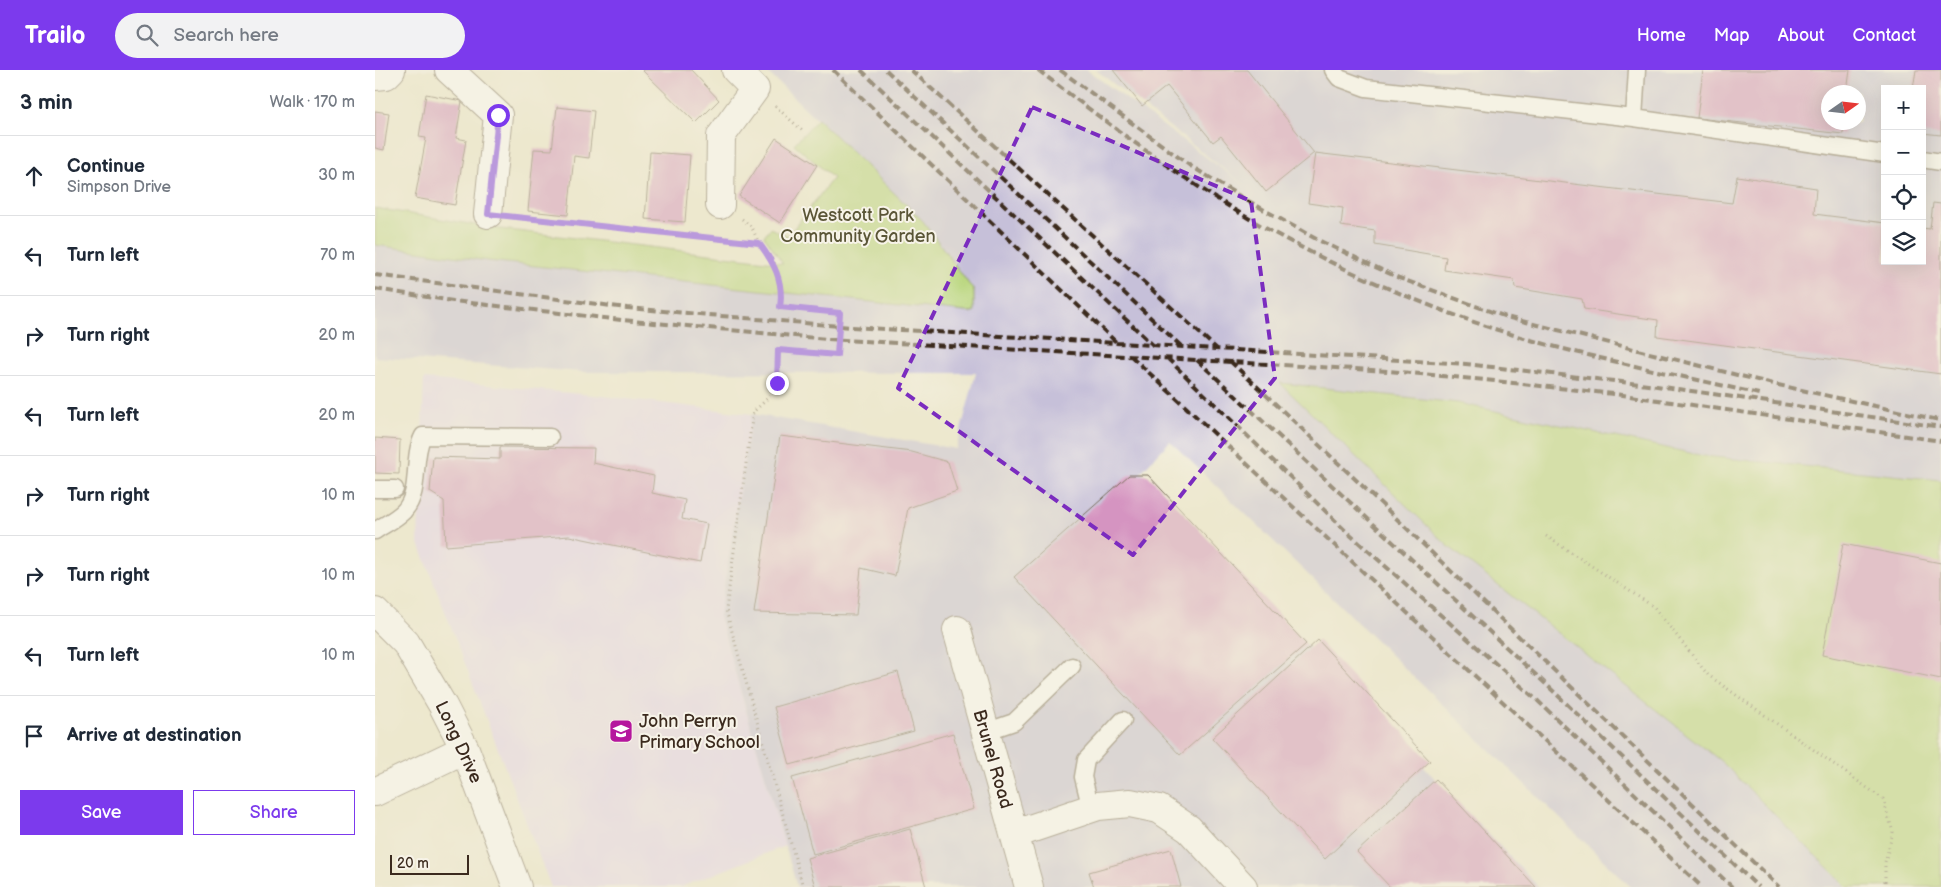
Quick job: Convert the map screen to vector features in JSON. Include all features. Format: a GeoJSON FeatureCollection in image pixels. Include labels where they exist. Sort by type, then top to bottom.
{"type":"FeatureCollection","features":[{"type":"Feature","properties":{"kind":"street"},"geometry":{"type":"LineString","coordinates":[[375,76],[386,75],[391,70]]}},
{"type":"Feature","properties":{"kind":"street"},"geometry":{"type":"LineString","coordinates":[[449,70],[498,115],[488,214]]}},
{"type":"Feature","properties":{"kind":"street"},"geometry":{"type":"LineString","coordinates":[[720,205],[721,136],[755,89],[736,70]]}},
{"type":"Feature","properties":{"kind":"street","name":"Long Drive"},"geometry":{"type":"LineString","coordinates":[[375,612],[406,643],[443,706],[465,749],[517,887]]}},
{"type":"Feature","properties":{"kind":"street","name":"Brunel Road"},"geometry":{"type":"LineString","coordinates":[[957,630],[1029,887]]}},
{"type":"Feature","properties":{"kind":"street"},"geometry":{"type":"LineString","coordinates":[[375,792],[465,749]]}},
{"type":"Feature","properties":{"kind":"street"},"geometry":{"type":"LineString","coordinates":[[1015,834],[1091,809],[1130,803],[1159,809],[1189,829],[1243,887]]}},
{"type":"Feature","properties":{"kind":"lane"},"geometry":{"type":"LineString","coordinates":[[1634,118],[1637,70]]}},
{"type":"Feature","properties":{"kind":"lane"},"geometry":{"type":"LineString","coordinates":[[1336,74],[1366,88],[1634,118],[1881,153]]}},
{"type":"Feature","properties":{"kind":"lane"},"geometry":{"type":"LineString","coordinates":[[1926,160],[1941,162]]}},
{"type":"Feature","properties":{"kind":"lane"},"geometry":{"type":"LineString","coordinates":[[375,531],[404,511],[413,495],[419,445],[423,436],[549,437]]}},
{"type":"Feature","properties":{"kind":"lane"},"geometry":{"type":"LineString","coordinates":[[375,488],[395,489]]}},
{"type":"Feature","properties":{"kind":"lane"},"geometry":{"type":"LineString","coordinates":[[985,732],[1014,722],[1072,666]]}},
{"type":"Feature","properties":{"kind":"lane"},"geometry":{"type":"LineString","coordinates":[[1091,809],[1083,777],[1086,760],[1123,720]]}},
{"type":"Feature","properties":{"kind":"path"},"geometry":{"type":"LineString","coordinates":[[755,89],[804,132]]}},
{"type":"Feature","properties":{"kind":"path"},"geometry":{"type":"LineString","coordinates":[[720,205],[751,226],[759,243],[774,262],[782,294],[780,307],[840,313],[837,355],[778,350],[777,383],[765,402],[753,412],[726,610],[803,887]]}},
{"type":"Feature","properties":{"kind":"path"},"geometry":{"type":"LineString","coordinates":[[488,214],[759,243]]}},
{"type":"Feature","properties":{"kind":"path"},"geometry":{"type":"LineString","coordinates":[[1546,536],[1654,606],[1708,675],[1883,799],[1893,832],[1885,862],[1885,887]]}},
{"type":"Feature","properties":{"kind":"highlighted area"},"geometry":{"type":"Polygon","coordinates":[[[1032,107],[1251,201],[1275,378],[1133,555],[898,388],[1032,107]]]}},
{"type":"Feature","properties":{"kind":"shaded area"},"geometry":{"type":"Polygon","coordinates":[[[765,70],[1087,70],[1251,190],[1096,70],[1941,70],[1941,887],[1631,887],[1170,441],[1141,472],[1539,887],[797,887],[719,616],[752,414],[956,449],[976,373],[583,372],[375,357],[375,245],[488,261],[974,313],[923,221],[765,70]]]}},
{"type":"Feature","properties":{"kind":"shaded area","name":"John Perryn Primary School"},"geometry":{"type":"Polygon","coordinates":[[[424,379],[602,396],[752,414],[719,616],[785,846],[681,887],[551,887],[418,541],[424,379]]]}},
{"type":"Feature","properties":{"kind":"green space","name":"Westcott Park Community Garden"},"geometry":{"type":"Polygon","coordinates":[[[818,119],[923,221],[974,291],[974,313],[488,261],[375,245],[375,208],[500,229],[783,263],[764,236],[770,228],[788,236],[833,178],[794,144],[818,119]]]}},
{"type":"Feature","properties":{"kind":"green space"},"geometry":{"type":"Polygon","coordinates":[[[1280,383],[1458,403],[1704,456],[1941,480],[1941,887],[1847,887],[1722,762],[1448,546],[1280,383]]]}},
{"type":"Feature","properties":{"kind":"building"},"geometry":{"type":"Polygon","coordinates":[[[642,70],[691,70],[719,100],[696,123],[642,70]]]}},
{"type":"Feature","properties":{"kind":"building"},"geometry":{"type":"Polygon","coordinates":[[[1113,70],[1247,70],[1314,153],[1266,192],[1221,136],[1213,142],[1167,86],[1142,106],[1113,70]]]}},
{"type":"Feature","properties":{"kind":"building"},"geometry":{"type":"Polygon","coordinates":[[[1703,70],[1850,70],[1848,85],[1821,85],[1821,130],[1843,130],[1843,134],[1697,118],[1703,70]]]}},
{"type":"Feature","properties":{"kind":"building"},"geometry":{"type":"Polygon","coordinates":[[[1916,70],[1941,70],[1941,135],[1926,133],[1926,85],[1914,85],[1916,70]]]}},
{"type":"Feature","properties":{"kind":"building"},"geometry":{"type":"Polygon","coordinates":[[[426,94],[462,101],[456,138],[466,140],[455,205],[415,198],[426,138],[419,137],[426,94]]]}},
{"type":"Feature","properties":{"kind":"building"},"geometry":{"type":"Polygon","coordinates":[[[557,107],[594,111],[589,158],[574,156],[568,215],[528,211],[534,149],[552,150],[557,107]]]}},
{"type":"Feature","properties":{"kind":"building"},"geometry":{"type":"Polygon","coordinates":[[[375,111],[389,113],[384,150],[375,148],[375,111]]]}},
{"type":"Feature","properties":{"kind":"building"},"geometry":{"type":"Polygon","coordinates":[[[776,138],[817,165],[780,223],[739,196],[776,138]]]}},
{"type":"Feature","properties":{"kind":"building"},"geometry":{"type":"Polygon","coordinates":[[[650,152],[690,155],[685,222],[645,219],[650,152]]]}},
{"type":"Feature","properties":{"kind":"building"},"geometry":{"type":"Polygon","coordinates":[[[1315,153],[1732,203],[1737,176],[1816,188],[1814,214],[1881,222],[1881,265],[1926,265],[1926,228],[1930,229],[1933,203],[1941,204],[1941,374],[1657,336],[1658,320],[1584,309],[1582,299],[1515,288],[1514,280],[1444,270],[1446,257],[1375,245],[1375,231],[1341,226],[1343,208],[1308,203],[1315,153]]]}},
{"type":"Feature","properties":{"kind":"building"},"geometry":{"type":"Polygon","coordinates":[[[780,436],[912,452],[948,462],[957,491],[908,508],[895,576],[861,568],[856,615],[754,613],[780,436]]]}},
{"type":"Feature","properties":{"kind":"building"},"geometry":{"type":"Polygon","coordinates":[[[375,438],[400,440],[399,474],[375,473],[375,438]]]}},
{"type":"Feature","properties":{"kind":"building"},"geometry":{"type":"Polygon","coordinates":[[[500,447],[594,448],[593,463],[654,476],[652,493],[685,500],[682,519],[707,524],[700,563],[569,536],[446,546],[444,501],[430,492],[433,457],[500,459],[500,447]]]}},
{"type":"Feature","properties":{"kind":"building"},"geometry":{"type":"Polygon","coordinates":[[[1129,475],[1148,475],[1306,644],[1180,755],[1014,577],[1129,475]]]}},
{"type":"Feature","properties":{"kind":"building"},"geometry":{"type":"Polygon","coordinates":[[[1843,544],[1941,563],[1941,679],[1822,655],[1843,544]]]}},
{"type":"Feature","properties":{"kind":"building"},"geometry":{"type":"Polygon","coordinates":[[[1318,640],[1430,761],[1325,859],[1212,738],[1318,640]]]}},
{"type":"Feature","properties":{"kind":"building"},"geometry":{"type":"Polygon","coordinates":[[[898,672],[914,731],[790,765],[774,707],[898,672]]]}},
{"type":"Feature","properties":{"kind":"building"},"geometry":{"type":"Polygon","coordinates":[[[953,733],[974,809],[813,854],[792,778],[953,733]]]}},
{"type":"Feature","properties":{"kind":"building"},"geometry":{"type":"Polygon","coordinates":[[[1436,779],[1536,887],[1390,887],[1357,852],[1436,779]]]}},
{"type":"Feature","properties":{"kind":"building"},"geometry":{"type":"Polygon","coordinates":[[[910,829],[926,887],[815,887],[807,858],[910,829]]]}},
{"type":"Feature","properties":{"kind":"building"},"geometry":{"type":"Polygon","coordinates":[[[1171,849],[1181,887],[1094,887],[1089,872],[1171,849]]]}},
{"type":"Feature","properties":{"kind":"railway"},"geometry":{"type":"LineString","coordinates":[[833,70],[1118,344]]}},
{"type":"Feature","properties":{"kind":"railway"},"geometry":{"type":"LineString","coordinates":[[861,70],[1154,346]]}},
{"type":"Feature","properties":{"kind":"railway"},"geometry":{"type":"LineString","coordinates":[[886,70],[1182,347]]}},
{"type":"Feature","properties":{"kind":"railway"},"geometry":{"type":"LineString","coordinates":[[911,70],[1217,349]]}},
{"type":"Feature","properties":{"kind":"railway"},"geometry":{"type":"LineString","coordinates":[[1038,70],[1136,144],[1212,196],[1294,244],[1352,272],[1441,310],[1506,333],[1578,353],[1759,394]]}},
{"type":"Feature","properties":{"kind":"railway"},"geometry":{"type":"LineString","coordinates":[[1060,70],[1189,165],[1318,240],[1399,278],[1506,317],[1769,383],[1939,420]]}},
{"type":"Feature","properties":{"kind":"railway"},"geometry":{"type":"LineString","coordinates":[[375,275],[627,308],[852,327],[1466,364],[1657,386],[1941,427]]}},
{"type":"Feature","properties":{"kind":"railway"},"geometry":{"type":"LineString","coordinates":[[375,289],[453,301],[622,320],[827,339],[1389,371],[1495,381],[1623,395],[1941,441]]}},
{"type":"Feature","properties":{"kind":"railway"},"geometry":{"type":"LineString","coordinates":[[1131,356],[1702,887]]}},
{"type":"Feature","properties":{"kind":"railway"},"geometry":{"type":"LineString","coordinates":[[1167,358],[1348,533],[1538,701],[1732,887]]}},
{"type":"Feature","properties":{"kind":"railway"},"geometry":{"type":"LineString","coordinates":[[1197,360],[1550,688],[1758,887]]}},
{"type":"Feature","properties":{"kind":"railway"},"geometry":{"type":"LineString","coordinates":[[1230,361],[1779,887]]}},
{"type":"Feature","properties":{"kind":"place","name":"John Perryn Primary School"},"geometry":{"type":"Point","coordinates":[621,731]}},
{"type":"Feature","properties":{"kind":"route"},"geometry":{"type":"LineString","coordinates":[[498,115],[488,214],[759,243],[774,262],[782,294],[780,307],[840,313],[837,355],[778,350],[777,383]]}}]}
